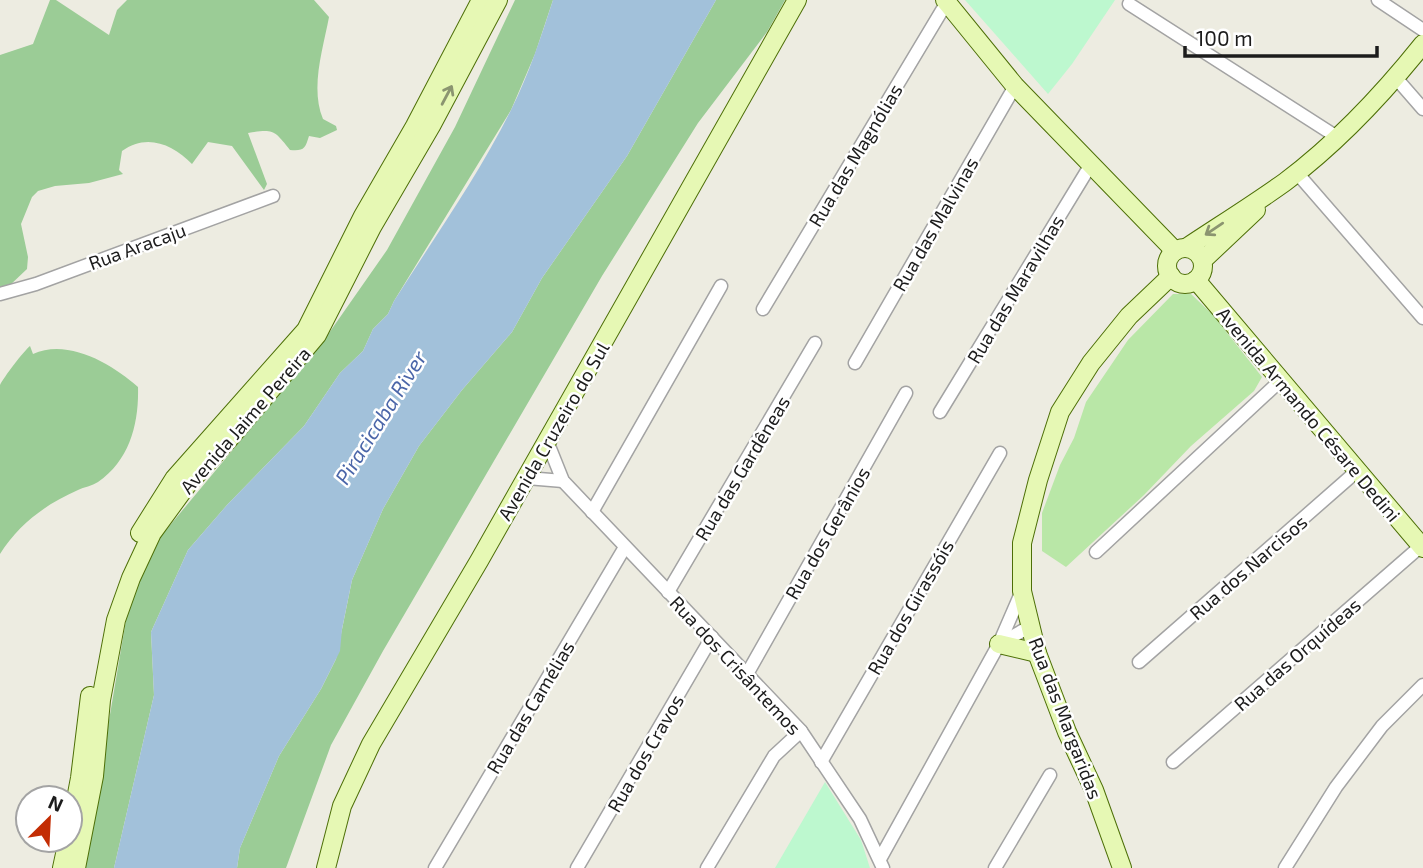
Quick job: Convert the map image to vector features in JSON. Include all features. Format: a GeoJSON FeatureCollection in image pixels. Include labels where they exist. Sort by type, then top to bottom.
{"type":"FeatureCollection","features":[{"type":"Feature","properties":{"kind":"street","name":"Avenida Jaime Pereira"},"geometry":{"type":"LineString","coordinates":[[78,784],[104,620],[121,572],[144,525],[174,479],[306,330],[363,216],[415,126],[481,0]]}},
{"type":"Feature","properties":{"kind":"street","name":"Avenida Jaime Pereira"},"geometry":{"type":"LineString","coordinates":[[76,868],[94,776],[102,700],[116,620],[131,578],[152,533],[187,485],[317,335],[372,227],[431,126],[498,0]]}},
{"type":"Feature","properties":{"kind":"street","name":"Avenida Cruzeiro do Sul"},"geometry":{"type":"LineString","coordinates":[[326,868],[342,806],[371,744],[548,442],[797,0]]}},
{"type":"Feature","properties":{"kind":"street"},"geometry":{"type":"LineString","coordinates":[[1378,0],[1423,30]]}},
{"type":"Feature","properties":{"kind":"street"},"geometry":{"type":"LineString","coordinates":[[946,1],[1015,86],[1090,166],[1180,249],[1196,251],[1203,260]]}},
{"type":"Feature","properties":{"kind":"street","name":"Rua das Magnólias"},"geometry":{"type":"LineString","coordinates":[[763,309],[946,1]]}},
{"type":"Feature","properties":{"kind":"street"},"geometry":{"type":"LineString","coordinates":[[1129,4],[1337,137]]}},
{"type":"Feature","properties":{"kind":"street"},"geometry":{"type":"LineString","coordinates":[[1290,178],[1180,249],[1167,265],[1171,276],[1185,284],[1196,280],[1202,272],[1203,260],[1337,137],[1396,78],[1423,44]]}},
{"type":"Feature","properties":{"kind":"street"},"geometry":{"type":"LineString","coordinates":[[1396,78],[1423,109]]}},
{"type":"Feature","properties":{"kind":"street","name":"Rua das Malvinas"},"geometry":{"type":"LineString","coordinates":[[855,363],[1015,86]]}},
{"type":"Feature","properties":{"kind":"street","name":"Rua das Maravilhas"},"geometry":{"type":"LineString","coordinates":[[940,412],[1090,166]]}},
{"type":"Feature","properties":{"kind":"street"},"geometry":{"type":"LineString","coordinates":[[1290,178],[1423,318]]}},
{"type":"Feature","properties":{"kind":"street","name":"Rua Aracaju"},"geometry":{"type":"LineString","coordinates":[[0,294],[36,284],[273,196]]}},
{"type":"Feature","properties":{"kind":"street","name":"Rua das Margaridas"},"geometry":{"type":"LineString","coordinates":[[1122,868],[1094,790],[1067,732],[1037,653],[1022,592],[1022,542],[1060,412],[1098,353],[1129,316],[1171,276]]}},
{"type":"Feature","properties":{"kind":"street","name":"Avenida Armando Césare Dedini"},"geometry":{"type":"LineString","coordinates":[[1196,280],[1422,547]]}},
{"type":"Feature","properties":{"kind":"street"},"geometry":{"type":"LineString","coordinates":[[592,512],[721,286]]}},
{"type":"Feature","properties":{"kind":"street","name":"Rua das Gardêneas"},"geometry":{"type":"LineString","coordinates":[[668,592],[815,343]]}},
{"type":"Feature","properties":{"kind":"street"},"geometry":{"type":"LineString","coordinates":[[1096,552],[1282,380]]}},
{"type":"Feature","properties":{"kind":"street","name":"Rua dos Gerânios"},"geometry":{"type":"LineString","coordinates":[[747,674],[906,393]]}},
{"type":"Feature","properties":{"kind":"street","name":"Rua dos Crisântemos"},"geometry":{"type":"LineString","coordinates":[[548,442],[563,481],[801,731],[860,819],[882,864]]}},
{"type":"Feature","properties":{"kind":"street","name":"Rua dos Girassóis"},"geometry":{"type":"LineString","coordinates":[[821,762],[1000,453]]}},
{"type":"Feature","properties":{"kind":"street","name":"Rua dos Narcisos"},"geometry":{"type":"LineString","coordinates":[[1139,662],[1357,471]]}},
{"type":"Feature","properties":{"kind":"street"},"geometry":{"type":"LineString","coordinates":[[527,478],[563,481]]}},
{"type":"Feature","properties":{"kind":"street","name":"Rua das Camélias"},"geometry":{"type":"LineString","coordinates":[[435,868],[625,547]]}},
{"type":"Feature","properties":{"kind":"street","name":"Rua das Orquídeas"},"geometry":{"type":"LineString","coordinates":[[1174,762],[1422,547]]}},
{"type":"Feature","properties":{"kind":"street"},"geometry":{"type":"LineString","coordinates":[[882,864],[999,644],[1022,592]]}},
{"type":"Feature","properties":{"kind":"street"},"geometry":{"type":"LineString","coordinates":[[999,644],[1031,626]]}},
{"type":"Feature","properties":{"kind":"street","name":"Rua dos Cravos"},"geometry":{"type":"LineString","coordinates":[[577,868],[712,637]]}},
{"type":"Feature","properties":{"kind":"street"},"geometry":{"type":"LineString","coordinates":[[999,644],[1037,653]]}},
{"type":"Feature","properties":{"kind":"street"},"geometry":{"type":"LineString","coordinates":[[1285,868],[1336,787],[1382,726],[1423,685]]}},
{"type":"Feature","properties":{"kind":"street"},"geometry":{"type":"LineString","coordinates":[[707,868],[774,756],[801,731]]}},
{"type":"Feature","properties":{"kind":"street"},"geometry":{"type":"LineString","coordinates":[[995,868],[1050,775]]}},
{"type":"Feature","properties":{"kind":"green space"},"geometry":{"type":"Polygon","coordinates":[[[50,0],[56,0],[109,35],[117,10],[127,0],[314,0],[329,17],[319,68],[319,107],[323,119],[336,126],[337,130],[320,138],[309,136],[303,148],[295,150],[290,150],[273,132],[248,133],[267,184],[264,190],[232,146],[208,142],[192,164],[176,151],[159,143],[131,146],[122,151],[119,170],[123,174],[89,183],[55,186],[38,191],[32,197],[21,224],[28,257],[27,269],[8,287],[0,290],[0,55],[33,44],[50,0]]]}},
{"type":"Feature","properties":{"kind":"green space"},"geometry":{"type":"Polygon","coordinates":[[[515,0],[553,0],[535,54],[511,110],[388,314],[373,329],[363,351],[340,373],[304,426],[227,505],[188,550],[151,632],[154,695],[114,868],[84,868],[126,620],[140,578],[161,536],[322,343],[387,250],[455,127],[515,0]]]}},
{"type":"Feature","properties":{"kind":"green space"},"geometry":{"type":"Polygon","coordinates":[[[716,0],[785,0],[767,32],[698,123],[602,276],[383,651],[331,745],[286,868],[237,868],[240,848],[279,756],[321,689],[336,659],[352,580],[383,509],[419,446],[512,332],[542,278],[627,156],[716,0]]]}},
{"type":"Feature","properties":{"kind":"green space"},"geometry":{"type":"Polygon","coordinates":[[[965,0],[1115,0],[1072,64],[1048,94],[965,0]]]}},
{"type":"Feature","properties":{"kind":"green space"},"geometry":{"type":"Polygon","coordinates":[[[1173,294],[1191,294],[1213,315],[1262,377],[1254,391],[1191,446],[1144,495],[1066,567],[1042,551],[1042,513],[1060,465],[1074,438],[1086,402],[1128,340],[1173,294]]]}},
{"type":"Feature","properties":{"kind":"green space"},"geometry":{"type":"Polygon","coordinates":[[[30,346],[33,354],[46,350],[75,351],[116,370],[138,387],[137,414],[125,452],[109,473],[96,483],[44,508],[16,533],[0,554],[0,385],[30,346]]]}},
{"type":"Feature","properties":{"kind":"green space"},"geometry":{"type":"Polygon","coordinates":[[[825,782],[861,840],[870,868],[775,868],[825,782]]]}},
{"type":"Feature","properties":{"kind":"water","name":"Piracicaba River"},"geometry":{"type":"Polygon","coordinates":[[[553,0],[716,0],[627,156],[542,278],[512,332],[419,446],[383,509],[352,580],[340,651],[321,689],[279,756],[240,848],[237,868],[114,868],[154,695],[151,632],[188,550],[227,505],[304,426],[340,373],[363,351],[373,329],[388,314],[498,135],[523,83],[553,0]]]}}]}
